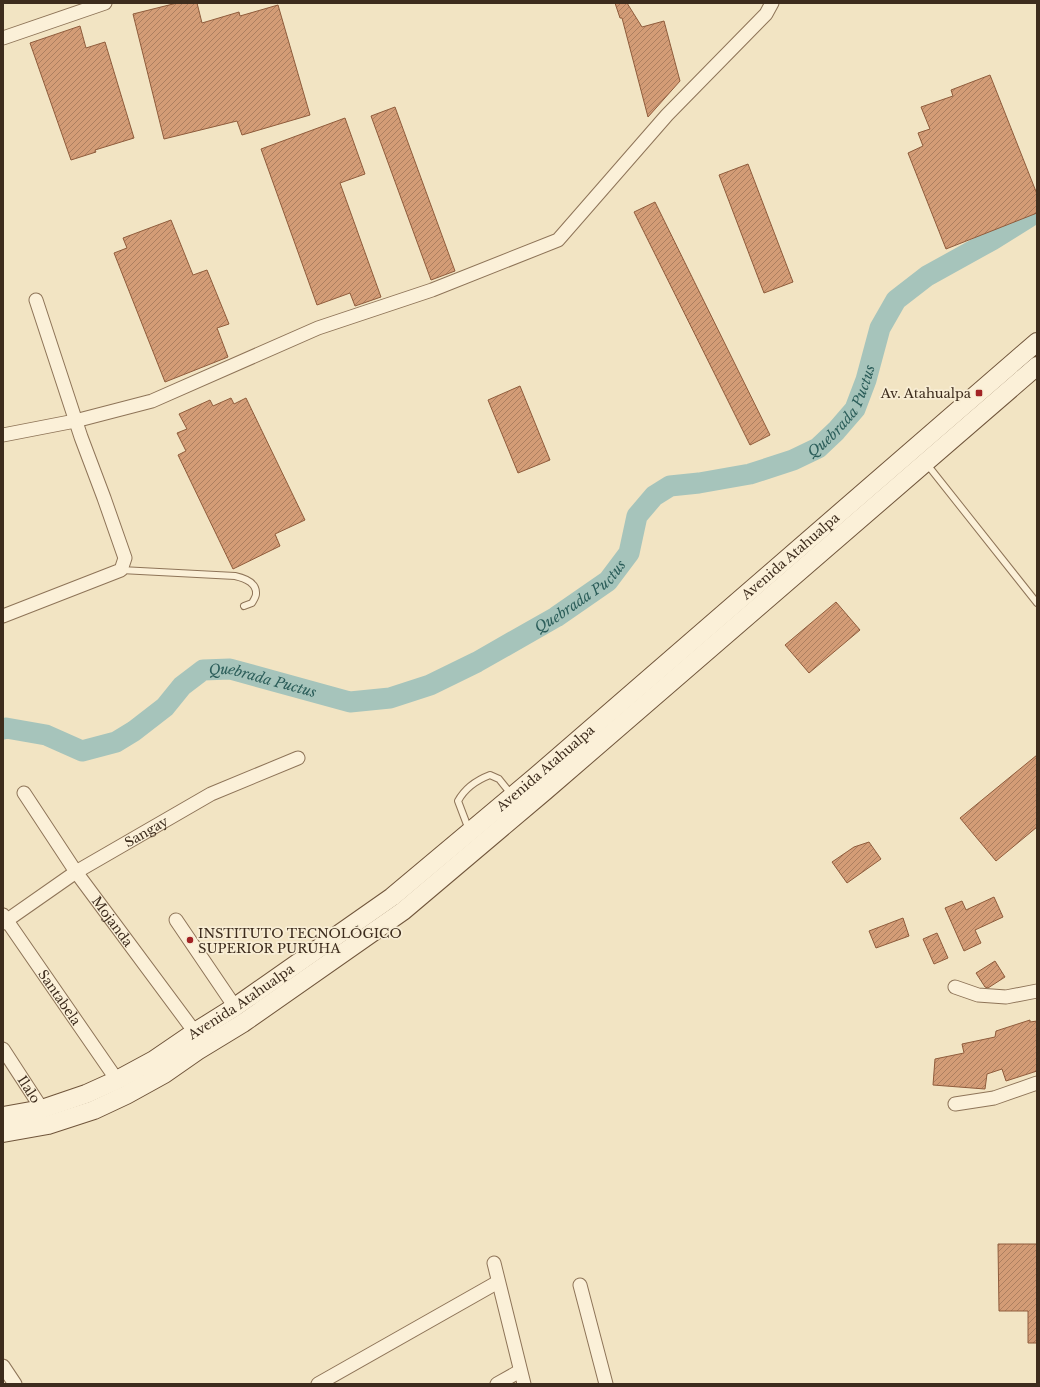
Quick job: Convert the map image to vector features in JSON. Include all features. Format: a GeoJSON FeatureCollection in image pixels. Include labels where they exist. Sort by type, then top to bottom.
{"type":"FeatureCollection","features":[{"type":"Feature","properties":{"kind":"main road","name":"Avenida Atahualpa"},"geometry":{"type":"LineString","coordinates":[[735,615],[926,462],[1037,342]]}},
{"type":"Feature","properties":{"kind":"main road","name":"Avenida Atahualpa"},"geometry":{"type":"LineString","coordinates":[[3,1116],[42,1109],[86,1094],[118,1080],[154,1060],[195,1032],[341,943],[403,911],[468,841],[518,802],[612,722],[978,405],[1037,366]]}},
{"type":"Feature","properties":{"kind":"main road","name":"Avenida Atahualpa"},"geometry":{"type":"LineString","coordinates":[[3,1133],[48,1125],[94,1110],[126,1095],[164,1074],[205,1046],[243,1023],[341,943]]}},
{"type":"Feature","properties":{"kind":"street"},"geometry":{"type":"LineString","coordinates":[[3,38],[105,3]]}},
{"type":"Feature","properties":{"kind":"street"},"geometry":{"type":"LineString","coordinates":[[3,436],[76,421],[152,401],[318,328],[432,290],[558,240],[667,115],[766,14],[772,3]]}},
{"type":"Feature","properties":{"kind":"street"},"geometry":{"type":"LineString","coordinates":[[3,616],[121,570],[125,558],[76,421],[36,300]]}},
{"type":"Feature","properties":{"kind":"street","name":"Sangay"},"geometry":{"type":"LineString","coordinates":[[4,919],[76,872],[211,794],[298,758]]}},
{"type":"Feature","properties":{"kind":"street","name":"Mojanda"},"geometry":{"type":"LineString","coordinates":[[24,793],[76,872],[205,1046]]}},
{"type":"Feature","properties":{"kind":"street","name":"Santabela"},"geometry":{"type":"LineString","coordinates":[[4,919],[118,1080]]}},
{"type":"Feature","properties":{"kind":"street"},"geometry":{"type":"LineString","coordinates":[[176,920],[235,1007]]}},
{"type":"Feature","properties":{"kind":"street"},"geometry":{"type":"LineString","coordinates":[[955,987],[978,996],[1006,997],[1037,992]]}},
{"type":"Feature","properties":{"kind":"street","name":"Ilalo"},"geometry":{"type":"LineString","coordinates":[[3,1049],[42,1109]]}},
{"type":"Feature","properties":{"kind":"street"},"geometry":{"type":"LineString","coordinates":[[955,1104],[994,1098],[1037,1083]]}},
{"type":"Feature","properties":{"kind":"street"},"geometry":{"type":"LineString","coordinates":[[494,1263],[524,1384]]}},
{"type":"Feature","properties":{"kind":"street"},"geometry":{"type":"LineString","coordinates":[[318,1384],[498,1282]]}},
{"type":"Feature","properties":{"kind":"street"},"geometry":{"type":"LineString","coordinates":[[580,1285],[606,1384]]}},
{"type":"Feature","properties":{"kind":"street"},"geometry":{"type":"LineString","coordinates":[[3,1366],[15,1384]]}},
{"type":"Feature","properties":{"kind":"street"},"geometry":{"type":"LineString","coordinates":[[497,1384],[520,1371]]}},
{"type":"Feature","properties":{"kind":"lane"},"geometry":{"type":"LineString","coordinates":[[926,462],[1037,604]]}},
{"type":"Feature","properties":{"kind":"lane"},"geometry":{"type":"LineString","coordinates":[[121,570],[235,576],[246,578],[254,584],[256,594],[252,603],[244,606]]}},
{"type":"Feature","properties":{"kind":"lane"},"geometry":{"type":"LineString","coordinates":[[468,841],[458,800],[462,793],[480,779],[490,775],[499,778],[518,802]]}},
{"type":"Feature","properties":{"kind":"building"},"geometry":{"type":"Polygon","coordinates":[[[177,3],[197,3],[202,23],[239,12],[240,16],[278,5],[310,115],[242,135],[237,121],[164,139],[133,14],[177,3]]]}},
{"type":"Feature","properties":{"kind":"building"},"geometry":{"type":"Polygon","coordinates":[[[615,3],[627,3],[642,27],[664,21],[680,81],[648,117],[622,18],[620,18],[615,3]]]}},
{"type":"Feature","properties":{"kind":"building"},"geometry":{"type":"Polygon","coordinates":[[[80,26],[86,48],[105,42],[134,138],[95,150],[96,152],[71,160],[30,43],[80,26]]]}},
{"type":"Feature","properties":{"kind":"building"},"geometry":{"type":"Polygon","coordinates":[[[990,75],[1037,194],[1037,213],[946,249],[908,153],[923,146],[918,133],[930,129],[921,107],[953,96],[951,90],[990,75]]]}},
{"type":"Feature","properties":{"kind":"building"},"geometry":{"type":"Polygon","coordinates":[[[395,107],[455,271],[431,280],[371,116],[395,107]]]}},
{"type":"Feature","properties":{"kind":"building"},"geometry":{"type":"Polygon","coordinates":[[[345,118],[365,174],[340,183],[381,297],[355,306],[350,293],[317,305],[261,149],[345,118]]]}},
{"type":"Feature","properties":{"kind":"building"},"geometry":{"type":"Polygon","coordinates":[[[748,164],[793,282],[764,293],[719,175],[748,164]]]}},
{"type":"Feature","properties":{"kind":"building"},"geometry":{"type":"Polygon","coordinates":[[[655,202],[770,435],[750,445],[634,212],[655,202]]]}},
{"type":"Feature","properties":{"kind":"building"},"geometry":{"type":"Polygon","coordinates":[[[171,220],[193,275],[207,270],[229,324],[217,328],[228,357],[165,382],[114,253],[127,248],[123,238],[171,220]]]}},
{"type":"Feature","properties":{"kind":"building"},"geometry":{"type":"Polygon","coordinates":[[[520,386],[550,460],[518,473],[488,400],[520,386]]]}},
{"type":"Feature","properties":{"kind":"building"},"geometry":{"type":"Polygon","coordinates":[[[231,398],[234,404],[246,398],[305,520],[275,534],[280,546],[233,569],[178,455],[186,451],[177,433],[187,429],[179,414],[210,400],[213,406],[231,398]]]}},
{"type":"Feature","properties":{"kind":"building"},"geometry":{"type":"Polygon","coordinates":[[[836,602],[860,630],[809,673],[785,645],[836,602]]]}},
{"type":"Feature","properties":{"kind":"building"},"geometry":{"type":"Polygon","coordinates":[[[1037,755],[1037,827],[996,861],[960,818],[1037,755]]]}},
{"type":"Feature","properties":{"kind":"building"},"geometry":{"type":"Polygon","coordinates":[[[869,842],[881,859],[847,883],[832,862],[854,847],[869,842]]]}},
{"type":"Feature","properties":{"kind":"building"},"geometry":{"type":"Polygon","coordinates":[[[994,897],[1003,917],[975,930],[981,943],[964,951],[945,908],[962,901],[966,910],[994,897]]]}},
{"type":"Feature","properties":{"kind":"building"},"geometry":{"type":"Polygon","coordinates":[[[903,918],[909,936],[876,948],[869,931],[903,918]]]}},
{"type":"Feature","properties":{"kind":"building"},"geometry":{"type":"Polygon","coordinates":[[[937,933],[948,958],[934,964],[923,939],[937,933]]]}},
{"type":"Feature","properties":{"kind":"building"},"geometry":{"type":"Polygon","coordinates":[[[995,961],[1005,977],[988,988],[985,987],[976,973],[995,961]]]}},
{"type":"Feature","properties":{"kind":"building"},"geometry":{"type":"Polygon","coordinates":[[[1030,1020],[1030,1022],[1037,1021],[1037,1071],[1006,1081],[1002,1069],[987,1074],[985,1089],[933,1085],[935,1059],[964,1053],[962,1044],[995,1037],[996,1031],[1030,1020]]]}},
{"type":"Feature","properties":{"kind":"building"},"geometry":{"type":"Polygon","coordinates":[[[998,1244],[1037,1244],[1037,1343],[1028,1343],[1028,1311],[999,1311],[998,1244]]]}},
{"type":"Feature","properties":{"kind":"waterway","name":"Quebrada Puctus"},"geometry":{"type":"LineString","coordinates":[[3,729],[6,728],[46,735],[82,751],[116,742],[134,731],[165,707],[182,686],[203,670],[230,669],[350,702],[390,698],[430,685],[477,662],[556,617],[608,581],[629,553],[637,516],[654,496],[670,486],[699,483],[750,474],[793,460],[818,448],[836,431],[855,409],[866,380],[880,328],[896,300],[927,276],[992,240],[1037,212]]}},
{"type":"Feature","properties":{"kind":"place","name":"Av. Atahualpa"},"geometry":{"type":"Point","coordinates":[979,393]}},
{"type":"Feature","properties":{"kind":"place","name":"INSTITUTO TECNOLÓGICO SUPERIOR PURUHA"},"geometry":{"type":"Point","coordinates":[190,940]}}]}
